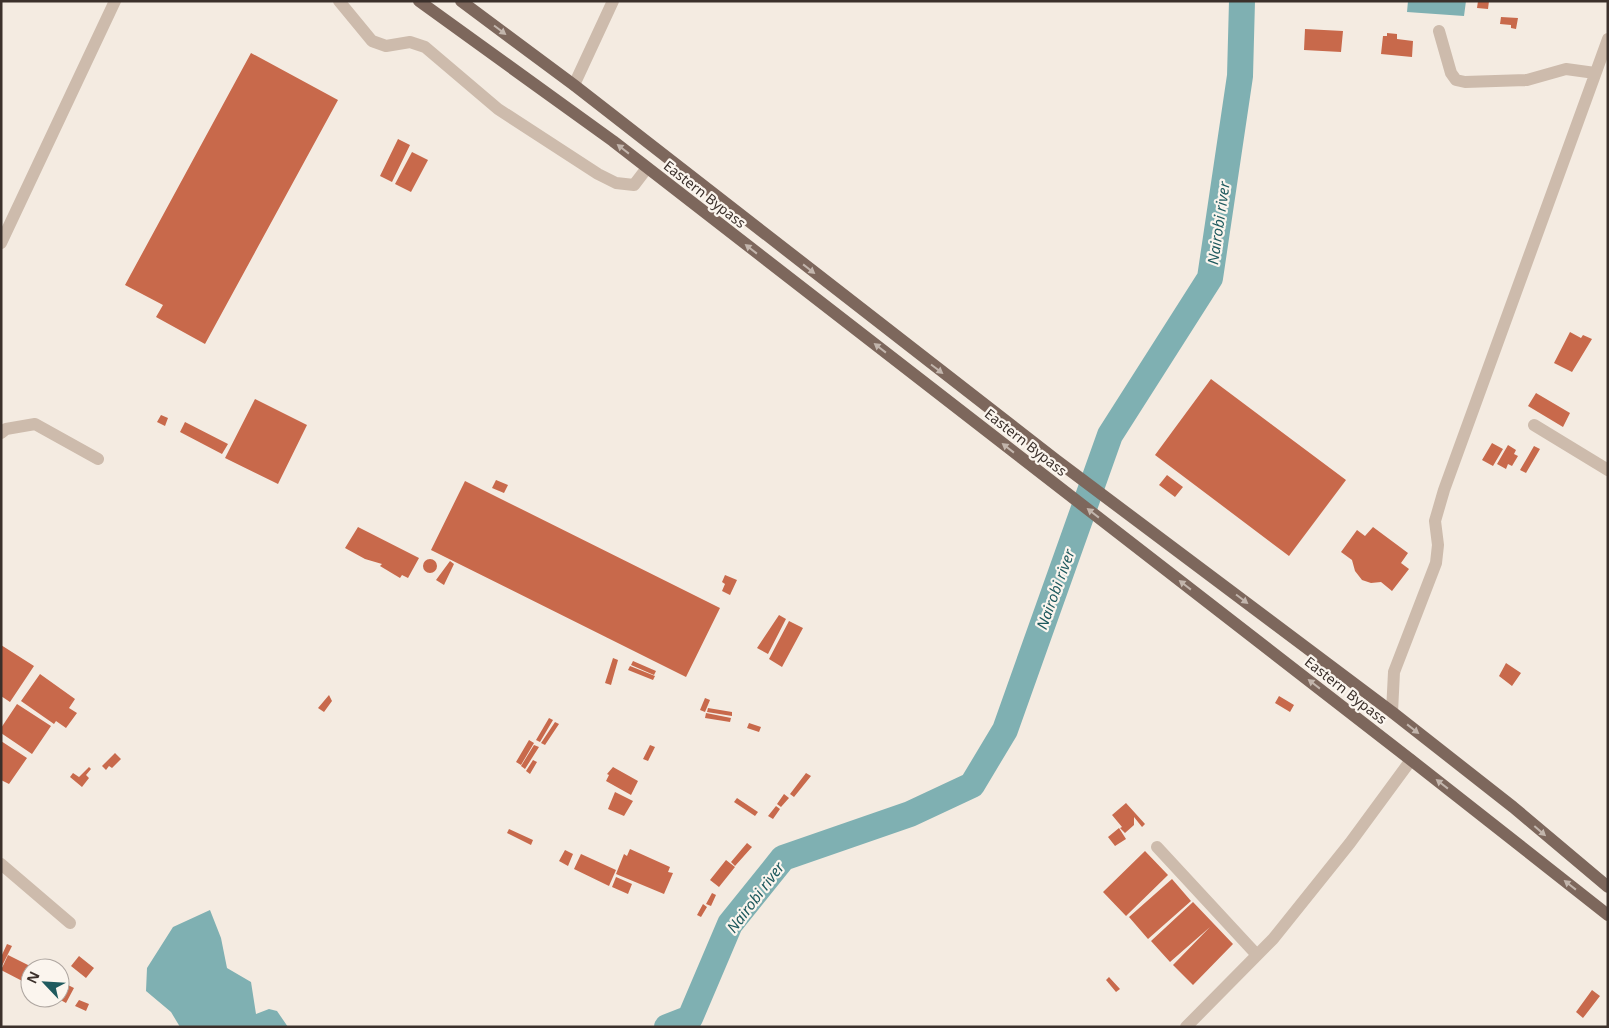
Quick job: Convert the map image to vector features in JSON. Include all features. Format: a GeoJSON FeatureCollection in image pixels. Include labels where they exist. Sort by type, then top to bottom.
{"type":"FeatureCollection","features":[{"type":"Feature","properties":{"kind":"main road","name":"Eastern Bypass"},"geometry":{"type":"LineString","coordinates":[[419,1],[647,168],[1608,915]]}},
{"type":"Feature","properties":{"kind":"main road","name":"Eastern Bypass"},"geometry":{"type":"LineString","coordinates":[[461,1],[574,85],[1056,460],[1392,712],[1513,807],[1608,887]]}},
{"type":"Feature","properties":{"kind":"street"},"geometry":{"type":"LineString","coordinates":[[1,243],[115,1]]}},
{"type":"Feature","properties":{"kind":"street"},"geometry":{"type":"LineString","coordinates":[[339,1],[372,41],[386,46],[410,42],[425,47],[498,109],[598,174],[616,183],[634,185],[647,168]]}},
{"type":"Feature","properties":{"kind":"street"},"geometry":{"type":"LineString","coordinates":[[574,85],[613,1]]}},
{"type":"Feature","properties":{"kind":"street"},"geometry":{"type":"LineString","coordinates":[[1439,31],[1451,73],[1456,80],[1465,82],[1527,80],[1566,69],[1595,74]]}},
{"type":"Feature","properties":{"kind":"street"},"geometry":{"type":"LineString","coordinates":[[1392,712],[1394,672],[1436,563],[1438,545],[1435,521],[1444,490],[1608,39]]}},
{"type":"Feature","properties":{"kind":"street"},"geometry":{"type":"LineString","coordinates":[[1,432],[6,429],[34,424],[98,459]]}},
{"type":"Feature","properties":{"kind":"street"},"geometry":{"type":"LineString","coordinates":[[1534,425],[1608,470]]}},
{"type":"Feature","properties":{"kind":"street"},"geometry":{"type":"LineString","coordinates":[[1186,1027],[1273,939],[1350,843],[1411,760]]}},
{"type":"Feature","properties":{"kind":"street"},"geometry":{"type":"LineString","coordinates":[[1157,846],[1257,954]]}},
{"type":"Feature","properties":{"kind":"street"},"geometry":{"type":"LineString","coordinates":[[1,864],[70,923]]}},
{"type":"Feature","properties":{"kind":"water"},"geometry":{"type":"Polygon","coordinates":[[[1408,1],[1466,1],[1464,16],[1407,12],[1408,1]]]}},
{"type":"Feature","properties":{"kind":"water"},"geometry":{"type":"Polygon","coordinates":[[[210,910],[221,938],[227,968],[251,982],[256,1014],[269,1009],[277,1011],[288,1027],[180,1027],[171,1012],[146,991],[147,968],[173,927],[210,910]]]}},
{"type":"Feature","properties":{"kind":"building"},"geometry":{"type":"Polygon","coordinates":[[[1478,1],[1489,1],[1488,9],[1477,8],[1478,1]]]}},
{"type":"Feature","properties":{"kind":"building"},"geometry":{"type":"Polygon","coordinates":[[[1501,17],[1518,18],[1516,29],[1511,28],[1511,25],[1500,24],[1501,17]]]}},
{"type":"Feature","properties":{"kind":"building"},"geometry":{"type":"Polygon","coordinates":[[[1305,29],[1343,31],[1341,52],[1304,50],[1305,29]]]}},
{"type":"Feature","properties":{"kind":"building"},"geometry":{"type":"Polygon","coordinates":[[[1387,33],[1397,34],[1397,39],[1413,41],[1412,57],[1381,54],[1383,36],[1387,36],[1387,33]]]}},
{"type":"Feature","properties":{"kind":"building"},"geometry":{"type":"Polygon","coordinates":[[[251,53],[338,100],[205,344],[156,317],[163,305],[125,285],[251,53]]]}},
{"type":"Feature","properties":{"kind":"building"},"geometry":{"type":"Polygon","coordinates":[[[398,139],[410,145],[392,182],[380,176],[398,139]]]}},
{"type":"Feature","properties":{"kind":"building"},"geometry":{"type":"Polygon","coordinates":[[[412,152],[428,160],[411,192],[395,184],[412,152]]]}},
{"type":"Feature","properties":{"kind":"building"},"geometry":{"type":"Polygon","coordinates":[[[1570,332],[1581,338],[1583,335],[1592,339],[1572,372],[1554,363],[1570,332]]]}},
{"type":"Feature","properties":{"kind":"building"},"geometry":{"type":"Polygon","coordinates":[[[1211,379],[1346,480],[1289,556],[1155,455],[1211,379]]]}},
{"type":"Feature","properties":{"kind":"building"},"geometry":{"type":"Polygon","coordinates":[[[1536,393],[1570,413],[1563,427],[1528,406],[1536,393]]]}},
{"type":"Feature","properties":{"kind":"building"},"geometry":{"type":"Polygon","coordinates":[[[255,399],[307,425],[278,484],[225,458],[255,399]]]}},
{"type":"Feature","properties":{"kind":"building"},"geometry":{"type":"Polygon","coordinates":[[[161,415],[168,418],[165,426],[157,422],[161,415]]]}},
{"type":"Feature","properties":{"kind":"building"},"geometry":{"type":"Polygon","coordinates":[[[185,422],[228,444],[222,454],[180,432],[185,422]]]}},
{"type":"Feature","properties":{"kind":"building"},"geometry":{"type":"Polygon","coordinates":[[[1492,443],[1503,449],[1493,466],[1482,460],[1492,443]]]}},
{"type":"Feature","properties":{"kind":"building"},"geometry":{"type":"Polygon","coordinates":[[[1508,445],[1516,450],[1514,454],[1518,456],[1512,466],[1508,464],[1506,469],[1497,464],[1508,445]]]}},
{"type":"Feature","properties":{"kind":"building"},"geometry":{"type":"Polygon","coordinates":[[[1534,446],[1540,449],[1526,473],[1520,470],[1534,446]]]}},
{"type":"Feature","properties":{"kind":"building"},"geometry":{"type":"Polygon","coordinates":[[[1167,475],[1183,487],[1175,497],[1159,485],[1167,475]]]}},
{"type":"Feature","properties":{"kind":"building"},"geometry":{"type":"Polygon","coordinates":[[[496,480],[508,485],[504,493],[492,488],[496,480]]]}},
{"type":"Feature","properties":{"kind":"building"},"geometry":{"type":"Polygon","coordinates":[[[465,481],[720,608],[686,677],[431,550],[465,481]]]}},
{"type":"Feature","properties":{"kind":"building"},"geometry":{"type":"Polygon","coordinates":[[[358,527],[419,558],[408,578],[402,575],[400,578],[380,566],[382,564],[365,559],[345,548],[358,527]]]}},
{"type":"Feature","properties":{"kind":"building"},"geometry":{"type":"Polygon","coordinates":[[[1373,527],[1408,553],[1401,563],[1409,569],[1392,591],[1381,582],[1371,583],[1362,580],[1355,571],[1352,560],[1341,552],[1357,530],[1365,536],[1373,527]]]}},
{"type":"Feature","properties":{"kind":"building"},"geometry":{"type":"Polygon","coordinates":[[[430,559],[435,561],[437,566],[435,571],[430,573],[425,571],[423,566],[425,561],[430,559]]]}},
{"type":"Feature","properties":{"kind":"building"},"geometry":{"type":"Polygon","coordinates":[[[450,561],[454,564],[444,585],[436,580],[450,561]]]}},
{"type":"Feature","properties":{"kind":"building"},"geometry":{"type":"Polygon","coordinates":[[[725,575],[737,580],[730,595],[722,591],[725,584],[722,582],[725,575]]]}},
{"type":"Feature","properties":{"kind":"building"},"geometry":{"type":"Polygon","coordinates":[[[779,615],[786,619],[768,654],[757,648],[779,615]]]}},
{"type":"Feature","properties":{"kind":"building"},"geometry":{"type":"Polygon","coordinates":[[[789,621],[803,628],[782,667],[769,659],[789,621]]]}},
{"type":"Feature","properties":{"kind":"building"},"geometry":{"type":"Polygon","coordinates":[[[1,645],[34,666],[10,702],[1,696],[1,645]]]}},
{"type":"Feature","properties":{"kind":"building"},"geometry":{"type":"Polygon","coordinates":[[[613,658],[618,660],[611,685],[605,683],[613,658]]]}},
{"type":"Feature","properties":{"kind":"building"},"geometry":{"type":"Polygon","coordinates":[[[633,661],[656,671],[654,675],[631,665],[633,661]]]}},
{"type":"Feature","properties":{"kind":"building"},"geometry":{"type":"Polygon","coordinates":[[[1506,663],[1521,673],[1512,686],[1499,676],[1506,663]]]}},
{"type":"Feature","properties":{"kind":"building"},"geometry":{"type":"Polygon","coordinates":[[[630,666],[655,676],[653,680],[628,670],[630,666]]]}},
{"type":"Feature","properties":{"kind":"building"},"geometry":{"type":"Polygon","coordinates":[[[40,674],[75,699],[69,708],[77,713],[66,728],[56,721],[54,724],[21,701],[40,674]]]}},
{"type":"Feature","properties":{"kind":"building"},"geometry":{"type":"Polygon","coordinates":[[[329,695],[332,701],[324,712],[318,708],[329,695]]]}},
{"type":"Feature","properties":{"kind":"building"},"geometry":{"type":"Polygon","coordinates":[[[1279,696],[1294,705],[1290,712],[1275,703],[1279,696]]]}},
{"type":"Feature","properties":{"kind":"building"},"geometry":{"type":"Polygon","coordinates":[[[705,698],[710,700],[705,712],[700,710],[705,698]]]}},
{"type":"Feature","properties":{"kind":"building"},"geometry":{"type":"Polygon","coordinates":[[[17,704],[51,726],[32,754],[1,733],[1,728],[17,704]]]}},
{"type":"Feature","properties":{"kind":"building"},"geometry":{"type":"Polygon","coordinates":[[[708,708],[732,712],[732,716],[707,712],[708,708]]]}},
{"type":"Feature","properties":{"kind":"building"},"geometry":{"type":"Polygon","coordinates":[[[706,713],[731,718],[730,722],[705,718],[706,713]]]}},
{"type":"Feature","properties":{"kind":"building"},"geometry":{"type":"Polygon","coordinates":[[[549,718],[553,720],[540,742],[536,740],[549,718]]]}},
{"type":"Feature","properties":{"kind":"building"},"geometry":{"type":"Polygon","coordinates":[[[555,722],[559,724],[545,745],[541,743],[555,722]]]}},
{"type":"Feature","properties":{"kind":"building"},"geometry":{"type":"Polygon","coordinates":[[[749,723],[761,727],[759,732],[747,728],[749,723]]]}},
{"type":"Feature","properties":{"kind":"building"},"geometry":{"type":"Polygon","coordinates":[[[529,740],[534,743],[521,765],[516,762],[529,740]]]}},
{"type":"Feature","properties":{"kind":"building"},"geometry":{"type":"Polygon","coordinates":[[[1,741],[27,758],[9,784],[1,780],[1,741]]]}},
{"type":"Feature","properties":{"kind":"building"},"geometry":{"type":"Polygon","coordinates":[[[534,745],[539,747],[525,769],[521,766],[534,745]]]}},
{"type":"Feature","properties":{"kind":"building"},"geometry":{"type":"Polygon","coordinates":[[[650,745],[655,747],[648,761],[643,759],[650,745]]]}},
{"type":"Feature","properties":{"kind":"building"},"geometry":{"type":"Polygon","coordinates":[[[115,753],[121,759],[112,768],[109,766],[106,770],[102,766],[115,753]]]}},
{"type":"Feature","properties":{"kind":"building"},"geometry":{"type":"Polygon","coordinates":[[[533,760],[537,762],[530,774],[526,771],[533,760]]]}},
{"type":"Feature","properties":{"kind":"building"},"geometry":{"type":"Polygon","coordinates":[[[89,767],[91,769],[86,775],[89,778],[82,787],[70,777],[73,773],[79,777],[89,767]]]}},
{"type":"Feature","properties":{"kind":"building"},"geometry":{"type":"Polygon","coordinates":[[[613,767],[638,781],[631,795],[606,781],[609,775],[607,774],[613,767]]]}},
{"type":"Feature","properties":{"kind":"building"},"geometry":{"type":"Polygon","coordinates":[[[806,773],[811,776],[794,797],[790,794],[806,773]]]}},
{"type":"Feature","properties":{"kind":"building"},"geometry":{"type":"Polygon","coordinates":[[[615,792],[633,801],[624,816],[608,809],[615,792]]]}},
{"type":"Feature","properties":{"kind":"building"},"geometry":{"type":"Polygon","coordinates":[[[784,794],[789,798],[781,807],[777,804],[784,794]]]}},
{"type":"Feature","properties":{"kind":"building"},"geometry":{"type":"Polygon","coordinates":[[[737,798],[758,812],[755,816],[734,802],[737,798]]]}},
{"type":"Feature","properties":{"kind":"building"},"geometry":{"type":"Polygon","coordinates":[[[1126,803],[1145,824],[1142,827],[1134,817],[1134,825],[1125,833],[1112,815],[1126,803]]]}},
{"type":"Feature","properties":{"kind":"building"},"geometry":{"type":"Polygon","coordinates":[[[776,806],[780,809],[773,819],[768,816],[776,806]]]}},
{"type":"Feature","properties":{"kind":"building"},"geometry":{"type":"Polygon","coordinates":[[[1119,828],[1126,839],[1115,846],[1108,837],[1119,828]]]}},
{"type":"Feature","properties":{"kind":"building"},"geometry":{"type":"Polygon","coordinates":[[[509,829],[533,840],[531,845],[507,833],[509,829]]]}},
{"type":"Feature","properties":{"kind":"building"},"geometry":{"type":"Polygon","coordinates":[[[747,843],[752,847],[735,866],[731,862],[747,843]]]}},
{"type":"Feature","properties":{"kind":"building"},"geometry":{"type":"Polygon","coordinates":[[[630,849],[670,867],[668,872],[673,873],[664,894],[616,874],[624,854],[627,856],[630,849]]]}},
{"type":"Feature","properties":{"kind":"building"},"geometry":{"type":"Polygon","coordinates":[[[565,850],[573,854],[568,866],[559,861],[565,850]]]}},
{"type":"Feature","properties":{"kind":"building"},"geometry":{"type":"Polygon","coordinates":[[[1145,851],[1168,875],[1126,916],[1103,892],[1145,851]]]}},
{"type":"Feature","properties":{"kind":"building"},"geometry":{"type":"Polygon","coordinates":[[[581,854],[616,870],[609,886],[574,869],[581,854]]]}},
{"type":"Feature","properties":{"kind":"building"},"geometry":{"type":"Polygon","coordinates":[[[726,860],[735,867],[719,887],[710,880],[726,860]]]}},
{"type":"Feature","properties":{"kind":"building"},"geometry":{"type":"Polygon","coordinates":[[[616,877],[632,884],[628,894],[612,887],[616,877]]]}},
{"type":"Feature","properties":{"kind":"building"},"geometry":{"type":"Polygon","coordinates":[[[1172,879],[1191,901],[1148,939],[1129,917],[1172,879]]]}},
{"type":"Feature","properties":{"kind":"building"},"geometry":{"type":"Polygon","coordinates":[[[712,893],[716,895],[711,906],[706,904],[712,893]]]}},
{"type":"Feature","properties":{"kind":"building"},"geometry":{"type":"Polygon","coordinates":[[[1193,902],[1233,944],[1193,985],[1173,965],[1210,927],[1170,962],[1151,941],[1193,902]]]}},
{"type":"Feature","properties":{"kind":"building"},"geometry":{"type":"Polygon","coordinates":[[[703,904],[707,907],[701,917],[697,915],[703,904]]]}},
{"type":"Feature","properties":{"kind":"building"},"geometry":{"type":"Polygon","coordinates":[[[7,944],[12,946],[1,968],[1,957],[7,944]]]}},
{"type":"Feature","properties":{"kind":"building"},"geometry":{"type":"Polygon","coordinates":[[[8,955],[20,961],[20,980],[1,970],[8,955]]]}},
{"type":"Feature","properties":{"kind":"building"},"geometry":{"type":"Polygon","coordinates":[[[79,956],[94,968],[86,978],[71,966],[79,956]]]}},
{"type":"Feature","properties":{"kind":"building"},"geometry":{"type":"Polygon","coordinates":[[[1109,977],[1120,989],[1116,992],[1106,980],[1109,977]]]}},
{"type":"Feature","properties":{"kind":"building"},"geometry":{"type":"Polygon","coordinates":[[[70,986],[74,988],[70,996],[70,986]]]}},
{"type":"Feature","properties":{"kind":"building"},"geometry":{"type":"Polygon","coordinates":[[[1592,990],[1600,996],[1583,1018],[1576,1012],[1592,990]]]}},
{"type":"Feature","properties":{"kind":"building"},"geometry":{"type":"Polygon","coordinates":[[[79,1000],[89,1004],[86,1011],[75,1006],[79,1000]]]}},
{"type":"Feature","properties":{"kind":"waterway","name":"Nairobi river"},"geometry":{"type":"LineString","coordinates":[[667,1027],[690,1018],[730,924],[783,858],[910,814],[972,785],[1005,730],[1110,435],[1210,278],[1240,76],[1242,1]]}}]}
